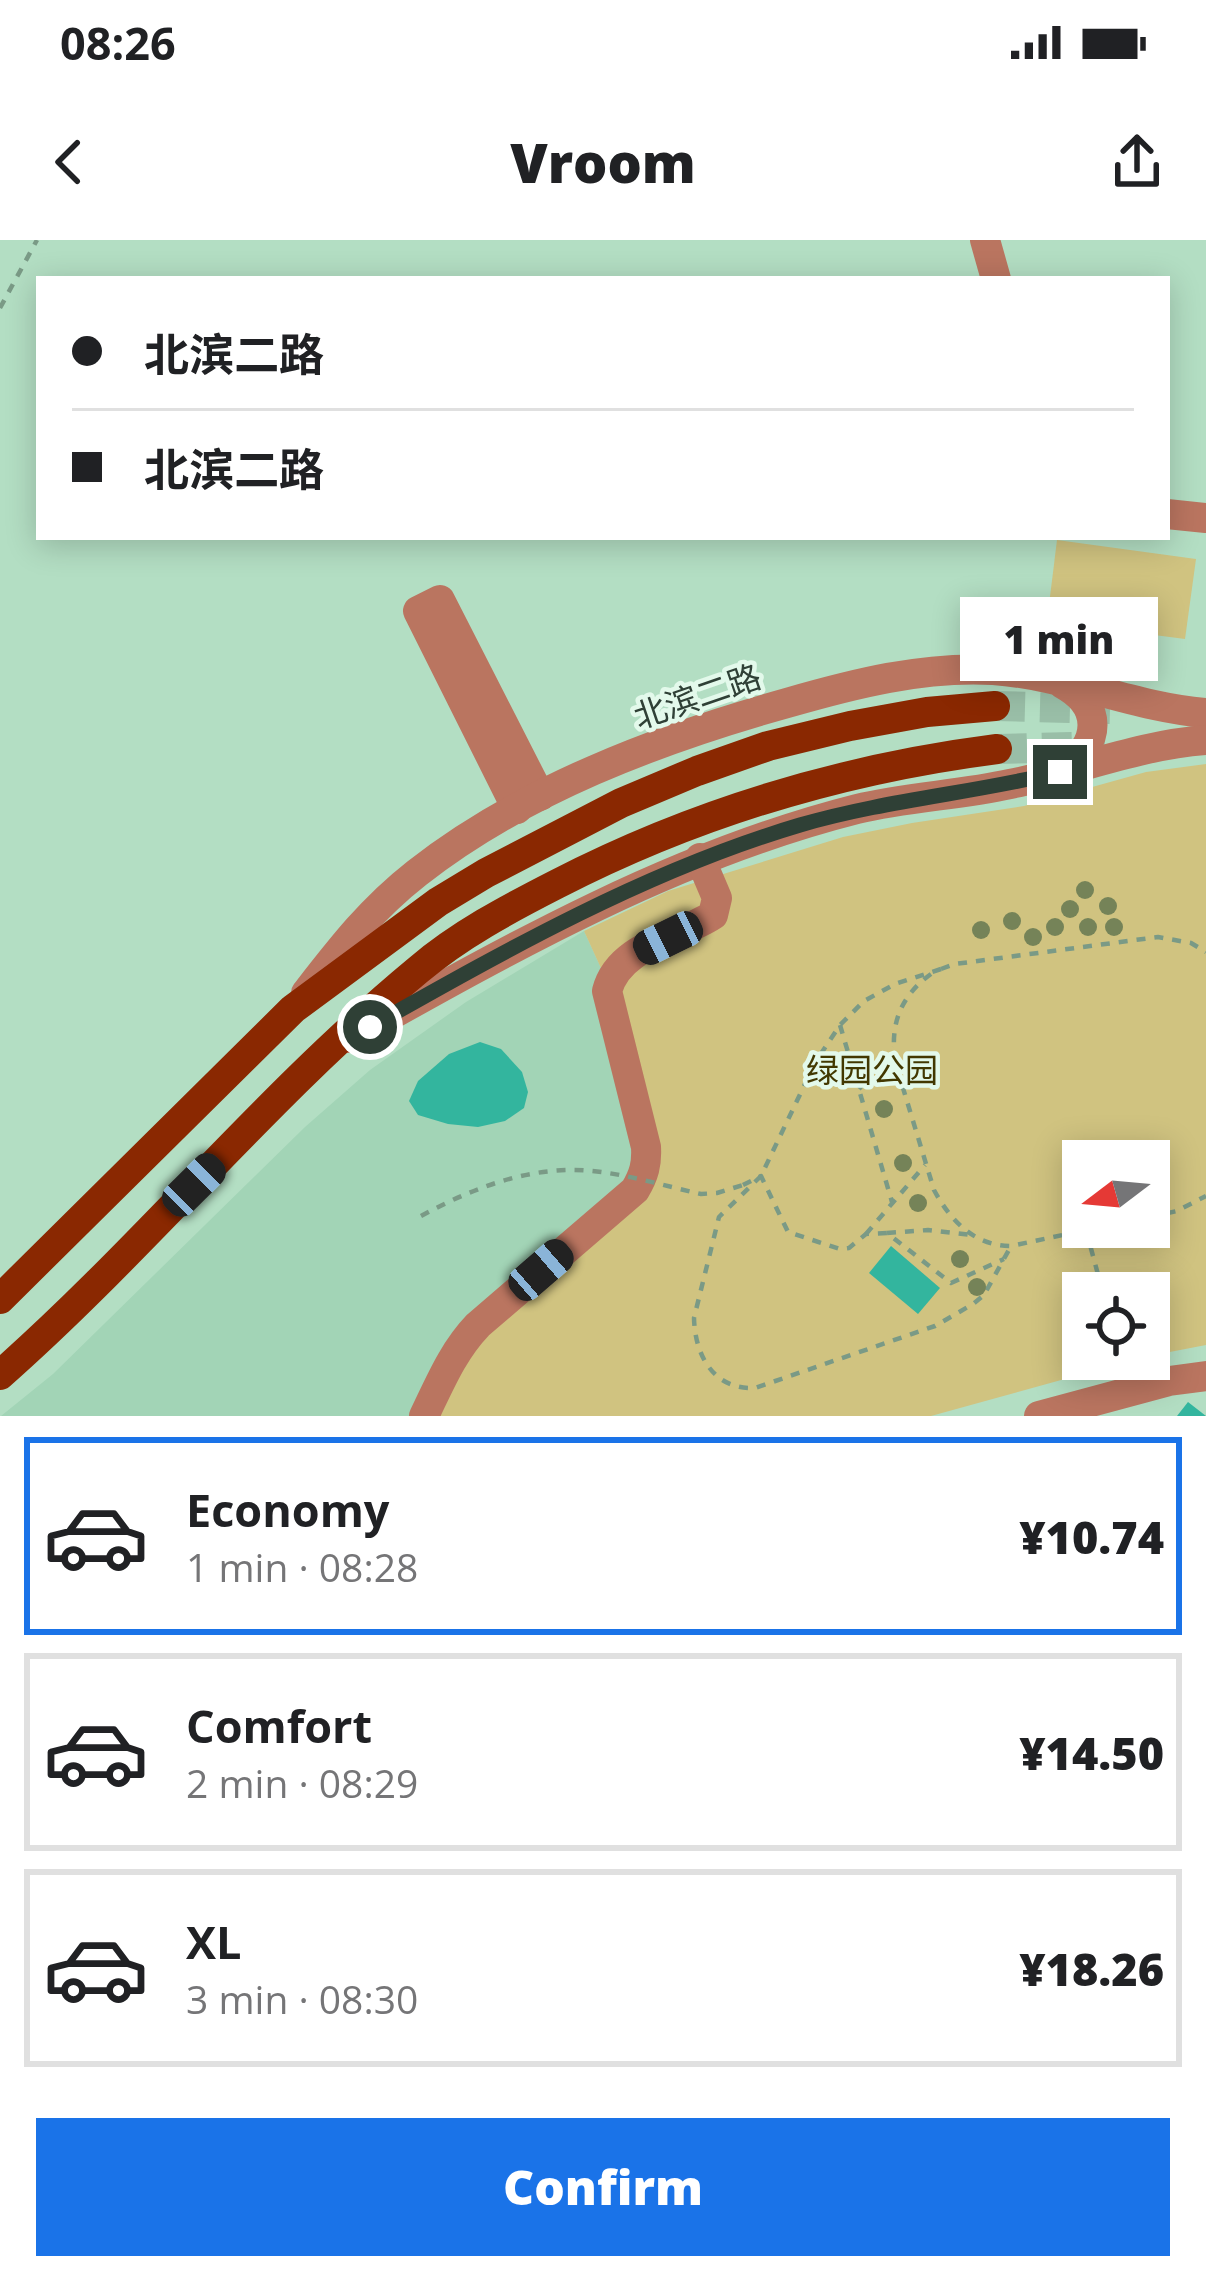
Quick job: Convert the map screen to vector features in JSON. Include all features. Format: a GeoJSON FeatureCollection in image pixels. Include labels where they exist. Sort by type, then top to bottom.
{"type":"FeatureCollection","features":[{"type":"Feature","properties":{"kind":"main road","name":"北滨二路"},"geometry":{"type":"LineString","coordinates":[[0,1298],[293,1009],[438,902],[621,803],[768,746],[889,719],[995,706]]}},
{"type":"Feature","properties":{"kind":"main road"},"geometry":{"type":"LineString","coordinates":[[0,1375],[329,1050],[419,968],[464,937],[514,906],[639,844],[712,816],[862,771],[998,749]]}},
{"type":"Feature","properties":{"kind":"street"},"geometry":{"type":"LineString","coordinates":[[985,240],[995,276]]}},
{"type":"Feature","properties":{"kind":"street"},"geometry":{"type":"LineString","coordinates":[[1170,514],[1206,518]]}},
{"type":"Feature","properties":{"kind":"street"},"geometry":{"type":"LineString","coordinates":[[440,600],[529,803],[418,611],[440,600]]}},
{"type":"Feature","properties":{"kind":"street","name":"北滨二路"},"geometry":{"type":"LineString","coordinates":[[293,1009],[361,922],[416,874],[470,836],[529,803],[681,737],[848,685],[988,669],[1049,676],[1153,707],[1206,713]]}},
{"type":"Feature","properties":{"kind":"street"},"geometry":{"type":"LineString","coordinates":[[1049,676],[1084,698],[1092,718],[1089,743],[1060,772]]}},
{"type":"Feature","properties":{"kind":"street"},"geometry":{"type":"LineString","coordinates":[[329,1050],[493,958],[700,859],[860,808],[1007,785],[1120,753],[1206,740]]}},
{"type":"Feature","properties":{"kind":"street"},"geometry":{"type":"LineString","coordinates":[[424,1416],[464,1340],[478,1324],[634,1190],[643,1177],[646,1147],[607,991],[610,977],[628,957],[713,915],[717,898],[700,859]]}},
{"type":"Feature","properties":{"kind":"street"},"geometry":{"type":"LineString","coordinates":[[1039,1416],[1169,1381],[1206,1376]]}},
{"type":"Feature","properties":{"kind":"street"},"geometry":{"type":"LineString","coordinates":[[1144,1416],[1169,1381]]}},
{"type":"Feature","properties":{"kind":"path"},"geometry":{"type":"LineString","coordinates":[[0,308],[38,240]]}},
{"type":"Feature","properties":{"kind":"path"},"geometry":{"type":"LineString","coordinates":[[1011,1246],[984,1295],[935,1326],[755,1388],[739,1389],[710,1371],[694,1334],[719,1217],[761,1176],[816,1061],[840,1025],[864,1001],[895,984],[955,964],[1158,937],[1191,943],[1206,952]]}},
{"type":"Feature","properties":{"kind":"path"},"geometry":{"type":"LineString","coordinates":[[941,969],[927,976],[906,999],[893,1030],[893,1047],[934,1190],[944,1209],[985,1242],[1011,1246],[1062,1235]]}},
{"type":"Feature","properties":{"kind":"path"},"geometry":{"type":"LineString","coordinates":[[840,1025],[892,1202]]}},
{"type":"Feature","properties":{"kind":"path"},"geometry":{"type":"LineString","coordinates":[[860,1089],[893,1047]]}},
{"type":"Feature","properties":{"kind":"path"},"geometry":{"type":"LineString","coordinates":[[761,1176],[788,1232],[840,1250],[866,1234],[926,1164]]}},
{"type":"Feature","properties":{"kind":"path"},"geometry":{"type":"LineString","coordinates":[[421,1216],[476,1189],[569,1170],[701,1194],[761,1176]]}},
{"type":"Feature","properties":{"kind":"path"},"geometry":{"type":"LineString","coordinates":[[1170,1212],[1206,1196]]}},
{"type":"Feature","properties":{"kind":"path"},"geometry":{"type":"LineString","coordinates":[[866,1234],[928,1230],[971,1234]]}},
{"type":"Feature","properties":{"kind":"path"},"geometry":{"type":"LineString","coordinates":[[887,1233],[951,1283],[1005,1258]]}},
{"type":"Feature","properties":{"kind":"shaded area"},"geometry":{"type":"Polygon","coordinates":[[[584,931],[615,999],[655,1147],[436,1416],[1,1416],[53,1374],[305,1127],[370,1070],[466,1002],[584,931]]]}},
{"type":"Feature","properties":{"kind":"green space"},"geometry":{"type":"Polygon","coordinates":[[[1057,540],[1196,559],[1185,639],[1047,621],[1057,540]]]}},
{"type":"Feature","properties":{"kind":"green space","name":"绿园公园"},"geometry":{"type":"Polygon","coordinates":[[[1206,764],[1206,1345],[1170,1352],[1170,1272],[1062,1272],[1062,1380],[931,1416],[436,1416],[477,1342],[639,1197],[615,999],[584,931],[668,891],[843,837],[1024,806],[1146,772],[1206,764]]]}},
{"type":"Feature","properties":{"kind":"building"},"geometry":{"type":"Polygon","coordinates":[[[480,1042],[501,1049],[522,1072],[528,1092],[524,1108],[505,1121],[478,1127],[418,1115],[409,1101],[418,1081],[449,1054],[480,1042]]]}},
{"type":"Feature","properties":{"kind":"building"},"geometry":{"type":"Polygon","coordinates":[[[891,1246],[940,1288],[918,1314],[869,1273],[891,1246]]]}},
{"type":"Feature","properties":{"kind":"building"},"geometry":{"type":"Polygon","coordinates":[[[1188,1402],[1206,1416],[1177,1416],[1188,1402]]]}},
{"type":"Feature","properties":{"kind":"tunnel"},"geometry":{"type":"LineString","coordinates":[[995,706],[1110,709]]}},
{"type":"Feature","properties":{"kind":"tunnel"},"geometry":{"type":"LineString","coordinates":[[997,749],[1105,746]]}},
{"type":"Feature","properties":{"kind":"route"},"geometry":{"type":"LineString","coordinates":[[370,1027],[493,958],[700,859],[860,808],[1060,772]]}}]}
